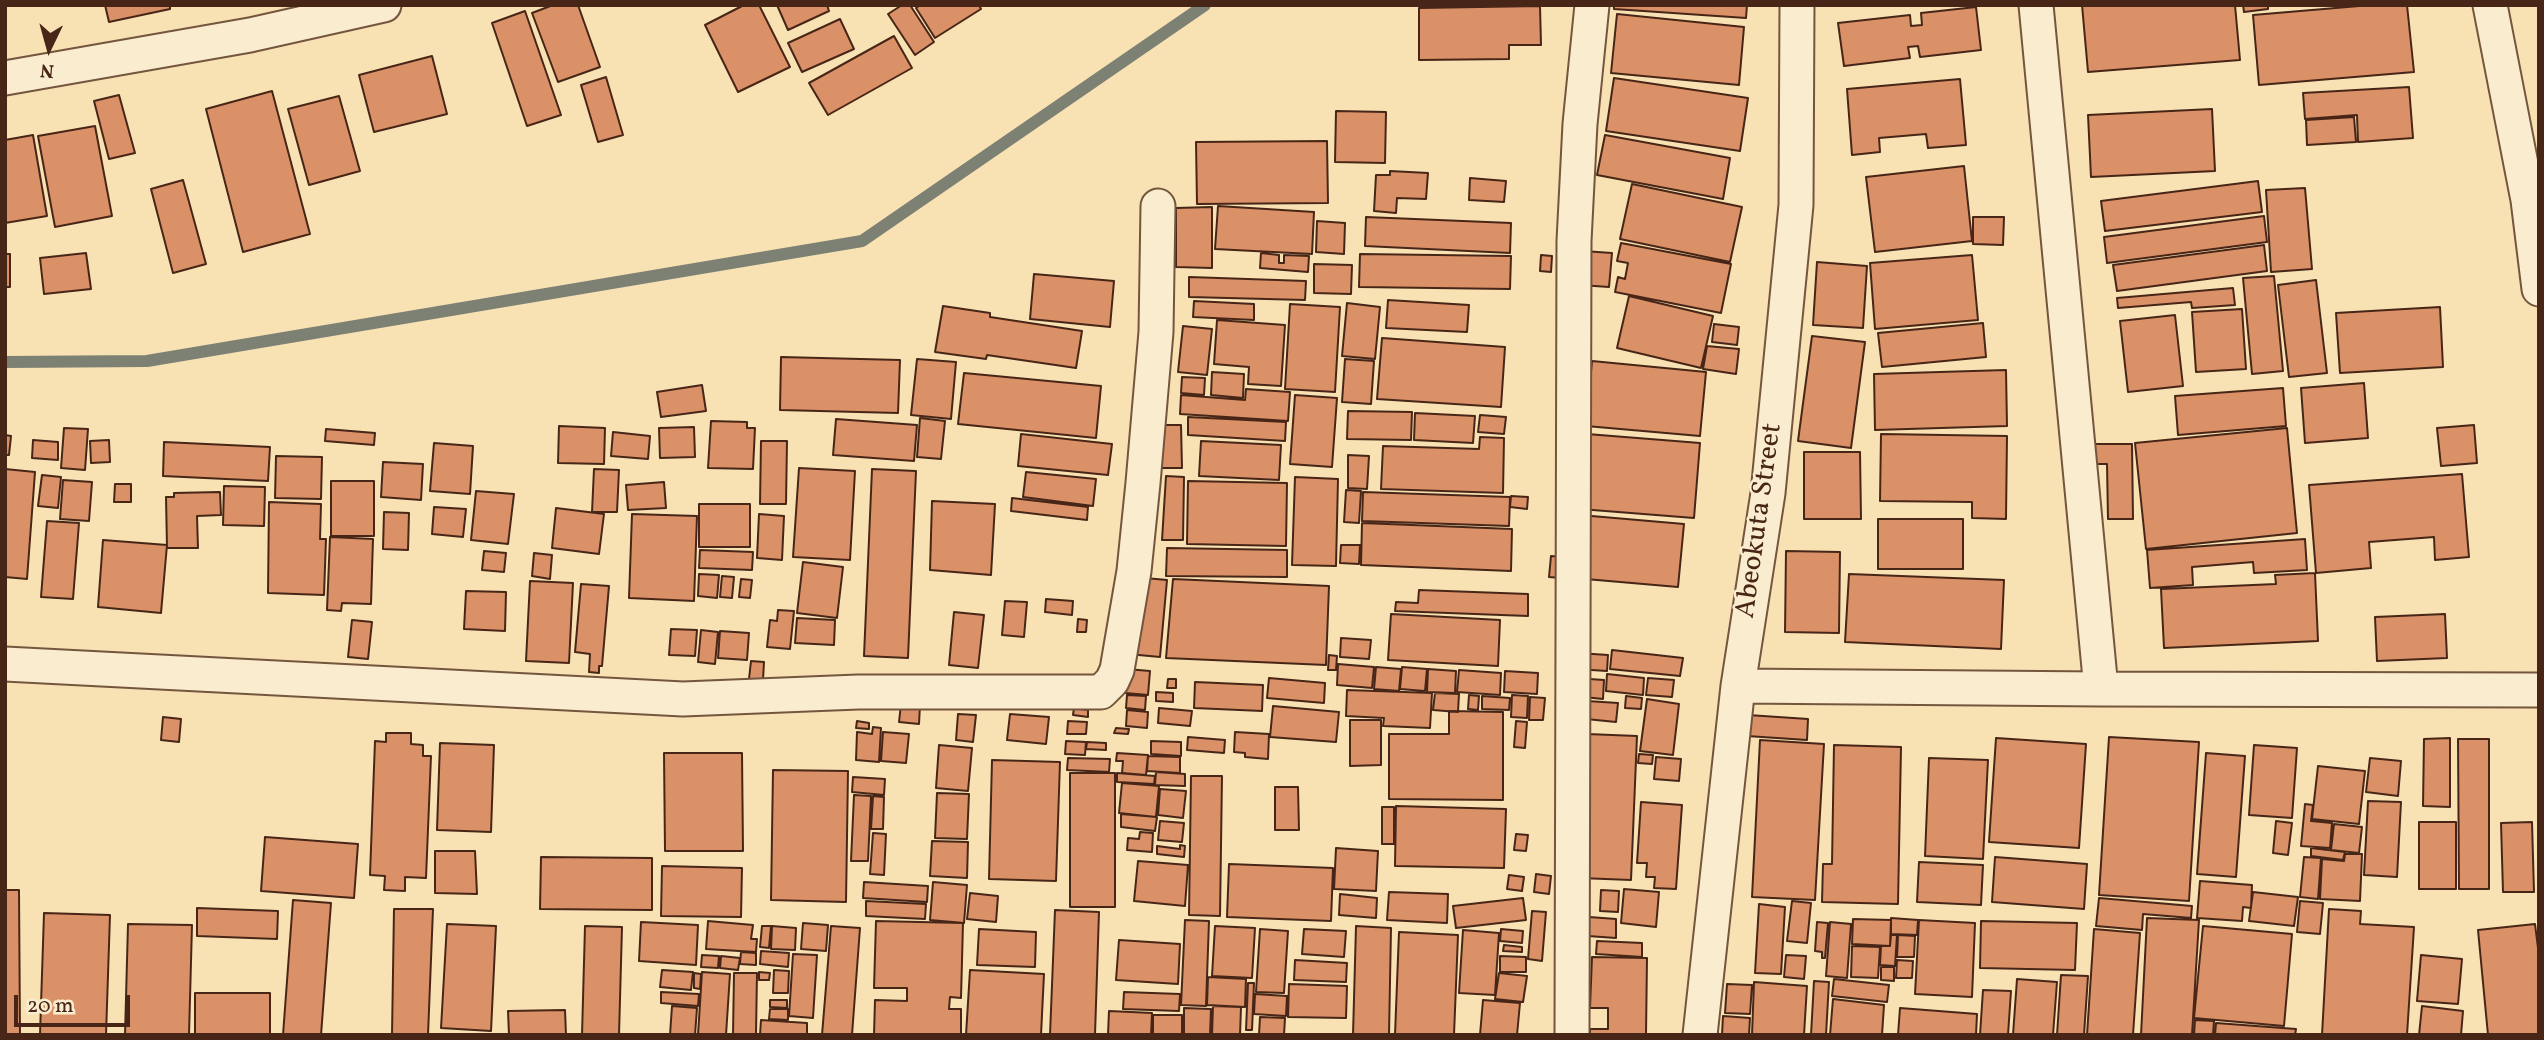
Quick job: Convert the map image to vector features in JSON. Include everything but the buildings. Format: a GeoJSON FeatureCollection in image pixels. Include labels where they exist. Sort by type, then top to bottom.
{"type":"FeatureCollection","features":[{"type":"Feature","properties":{"kind":"street"},"geometry":{"type":"LineString","coordinates":[[5,78],[250,35],[384,5]]}},
{"type":"Feature","properties":{"kind":"street"},"geometry":{"type":"LineString","coordinates":[[1572,1035],[1574,241],[1580,124],[1591,5]]}},
{"type":"Feature","properties":{"kind":"street","name":"Abeokuta Street"},"geometry":{"type":"LineString","coordinates":[[1700,1035],[1738,686],[1768,493],[1796,205],[1797,5]]}},
{"type":"Feature","properties":{"kind":"street"},"geometry":{"type":"LineString","coordinates":[[2036,5],[2101,690]]}},
{"type":"Feature","properties":{"kind":"street"},"geometry":{"type":"LineString","coordinates":[[2490,5],[2528,200],[2539,289]]}},
{"type":"Feature","properties":{"kind":"street"},"geometry":{"type":"LineString","coordinates":[[5,664],[682,699],[858,692],[1101,692],[1112,681],[1117,670],[1134,571],[1156,332],[1158,206]]}},
{"type":"Feature","properties":{"kind":"street"},"geometry":{"type":"LineString","coordinates":[[1738,686],[2101,690],[2539,690]]}},
{"type":"Feature","properties":{"kind":"waterway"},"geometry":{"type":"LineString","coordinates":[[5,362],[147,361],[862,241],[1205,5]]}}]}
